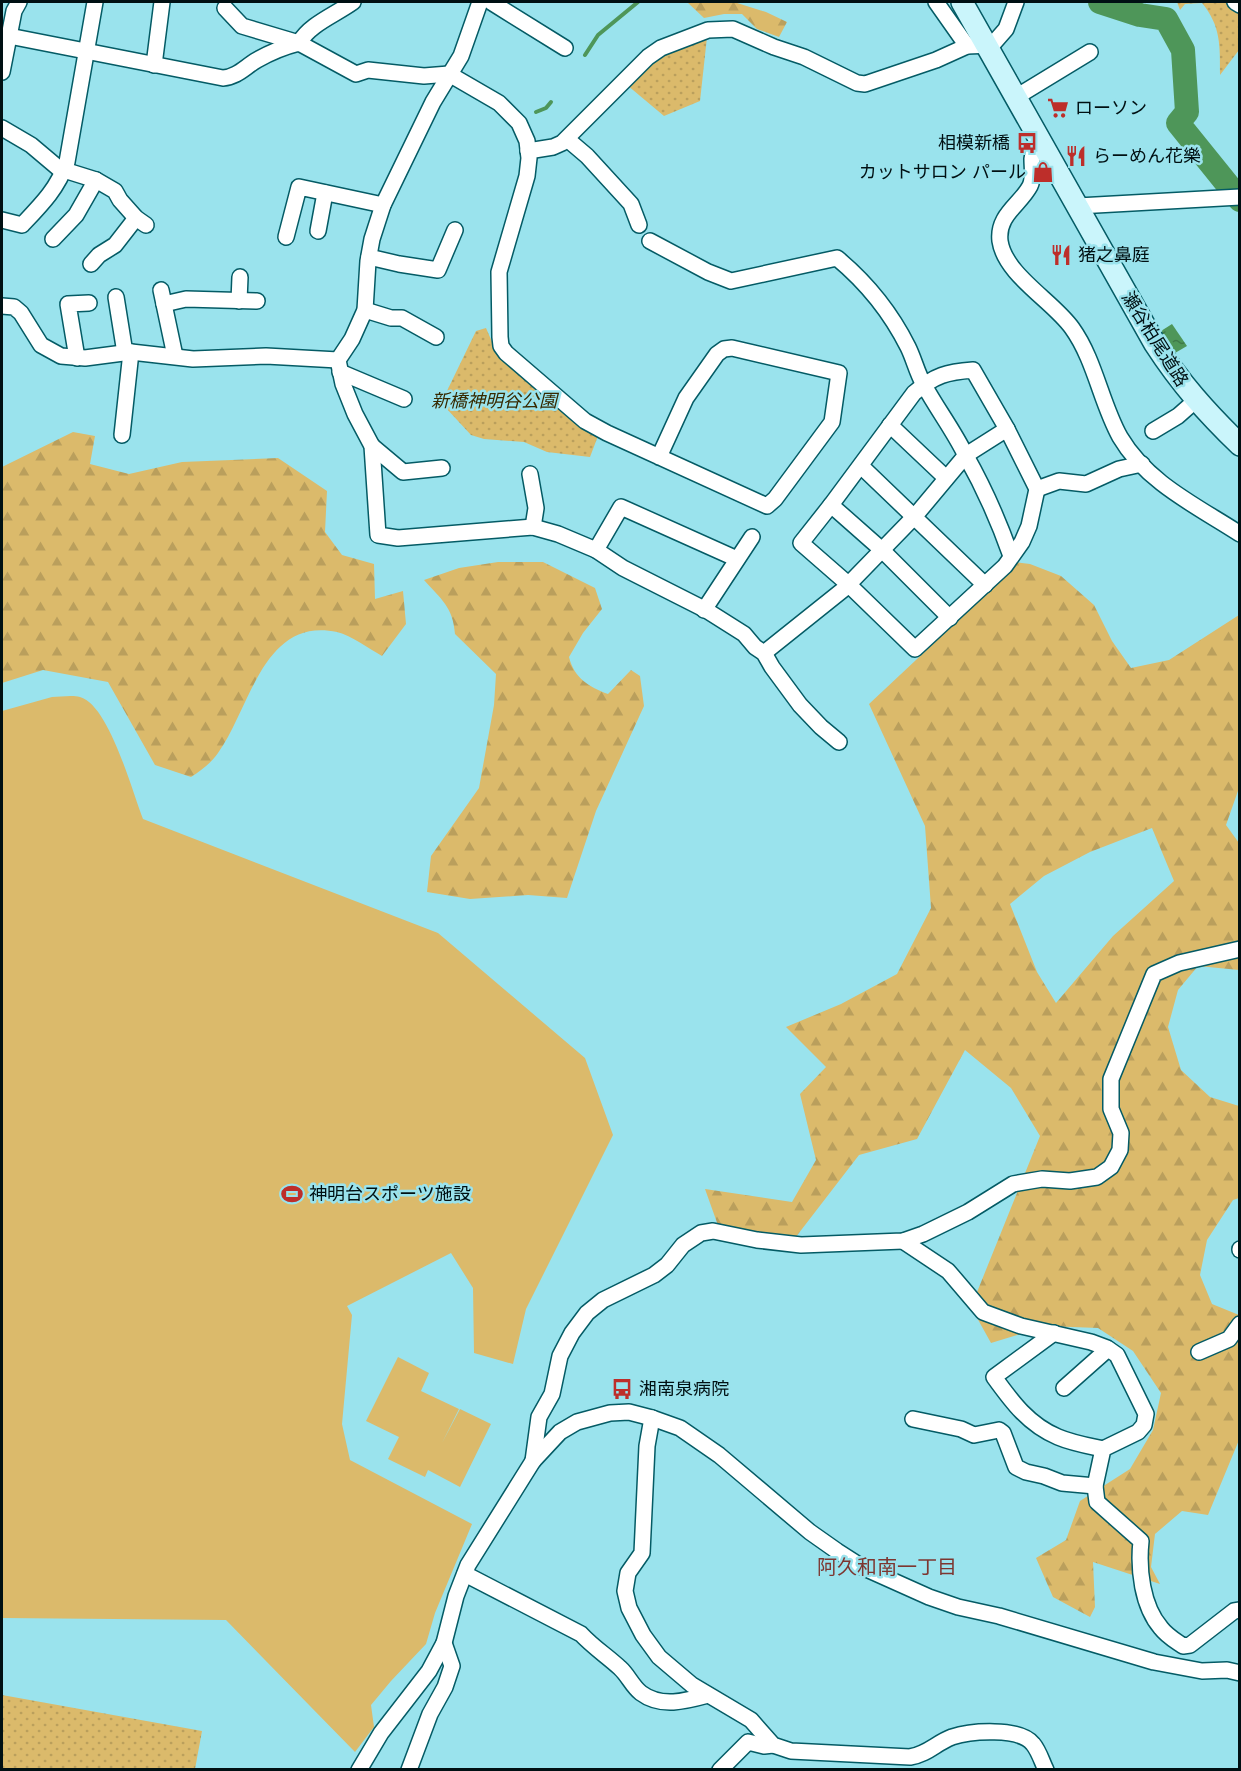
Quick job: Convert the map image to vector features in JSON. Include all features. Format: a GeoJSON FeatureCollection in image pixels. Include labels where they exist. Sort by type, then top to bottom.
{"type":"FeatureCollection","features":[{"type":"Feature","properties":{"kind":"main road","name":"瀬谷柏尾道路"},"geometry":{"type":"LineString","coordinates":[[962,2],[977,45],[1016,96],[1155,345],[1178,380],[1239,445]]}},
{"type":"Feature","properties":{"kind":"street"},"geometry":{"type":"LineString","coordinates":[[2,62],[19,2]]}},
{"type":"Feature","properties":{"kind":"street"},"geometry":{"type":"LineString","coordinates":[[2,220],[22,225],[50,196],[63,171],[94,2]]}},
{"type":"Feature","properties":{"kind":"street"},"geometry":{"type":"LineString","coordinates":[[154,65],[162,2]]}},
{"type":"Feature","properties":{"kind":"street"},"geometry":{"type":"LineString","coordinates":[[9,36],[223,78],[230,77],[280,48],[299,43],[311,28],[353,2]]}},
{"type":"Feature","properties":{"kind":"street"},"geometry":{"type":"LineString","coordinates":[[442,468],[403,472],[372,446],[355,414],[343,384],[339,366],[365,310],[372,239],[383,205],[449,74],[461,56],[480,2]]}},
{"type":"Feature","properties":{"kind":"street"},"geometry":{"type":"LineString","coordinates":[[491,2],[565,48]]}},
{"type":"Feature","properties":{"kind":"street"},"geometry":{"type":"LineString","coordinates":[[936,2],[977,45]]}},
{"type":"Feature","properties":{"kind":"street"},"geometry":{"type":"LineString","coordinates":[[528,151],[553,147],[567,139],[648,57],[661,48],[708,30],[733,29],[804,57],[857,83],[865,84],[977,45],[992,45],[1006,29],[1016,2]]}},
{"type":"Feature","properties":{"kind":"street"},"geometry":{"type":"LineString","coordinates":[[1235,2],[1239,5]]}},
{"type":"Feature","properties":{"kind":"street"},"geometry":{"type":"LineString","coordinates":[[225,8],[242,26],[299,43],[356,74],[368,70],[424,76],[449,74],[499,103],[519,123],[527,141],[527,176],[499,272],[501,346],[506,353],[585,421],[659,457],[766,506],[775,499],[832,422],[839,373],[732,348],[724,349],[717,354],[686,398],[659,457]]}},
{"type":"Feature","properties":{"kind":"street"},"geometry":{"type":"LineString","coordinates":[[1016,96],[1090,52]]}},
{"type":"Feature","properties":{"kind":"street"},"geometry":{"type":"LineString","coordinates":[[2,128],[31,145],[63,171],[96,180],[115,191],[120,200],[141,221],[91,264]]}},
{"type":"Feature","properties":{"kind":"street"},"geometry":{"type":"LineString","coordinates":[[1039,137],[1032,157],[1030,186],[1009,210],[1004,220],[1000,241],[1004,252],[1014,269],[1072,327],[1083,347],[1120,436],[1131,452],[1173,493],[1239,534]]}},
{"type":"Feature","properties":{"kind":"street"},"geometry":{"type":"LineString","coordinates":[[567,139],[587,156],[631,204],[639,225]]}},
{"type":"Feature","properties":{"kind":"street"},"geometry":{"type":"LineString","coordinates":[[53,239],[76,215],[96,180]]}},
{"type":"Feature","properties":{"kind":"street"},"geometry":{"type":"LineString","coordinates":[[286,237],[299,187],[383,205]]}},
{"type":"Feature","properties":{"kind":"street"},"geometry":{"type":"LineString","coordinates":[[318,231],[325,193]]}},
{"type":"Feature","properties":{"kind":"street"},"geometry":{"type":"LineString","coordinates":[[1078,206],[1239,197]]}},
{"type":"Feature","properties":{"kind":"street"},"geometry":{"type":"LineString","coordinates":[[369,257],[438,270],[455,230]]}},
{"type":"Feature","properties":{"kind":"street"},"geometry":{"type":"LineString","coordinates":[[650,241],[708,272],[731,281],[837,258],[870,288],[909,348],[924,385],[966,455],[1002,530],[1011,556]]}},
{"type":"Feature","properties":{"kind":"street"},"geometry":{"type":"LineString","coordinates":[[239,301],[240,278]]}},
{"type":"Feature","properties":{"kind":"street"},"geometry":{"type":"LineString","coordinates":[[116,297],[128,352],[122,435]]}},
{"type":"Feature","properties":{"kind":"street"},"geometry":{"type":"LineString","coordinates":[[175,356],[163,297],[257,301]]}},
{"type":"Feature","properties":{"kind":"street"},"geometry":{"type":"LineString","coordinates":[[77,358],[68,304],[89,303]]}},
{"type":"Feature","properties":{"kind":"street"},"geometry":{"type":"LineString","coordinates":[[2,306],[14,307],[21,313],[41,345],[62,356],[77,358],[128,352],[193,359],[266,356],[339,366],[404,399]]}},
{"type":"Feature","properties":{"kind":"street"},"geometry":{"type":"LineString","coordinates":[[365,310],[391,318],[402,318],[436,337]]}},
{"type":"Feature","properties":{"kind":"street"},"geometry":{"type":"LineString","coordinates":[[973,370],[1007,429],[1037,489],[1029,526],[1005,566],[915,649],[848,584],[801,543],[914,393],[924,385],[946,372],[973,370]]}},
{"type":"Feature","properties":{"kind":"street"},"geometry":{"type":"LineString","coordinates":[[1153,431],[1178,416],[1195,400]]}},
{"type":"Feature","properties":{"kind":"street"},"geometry":{"type":"LineString","coordinates":[[890,425],[946,478]]}},
{"type":"Feature","properties":{"kind":"street"},"geometry":{"type":"LineString","coordinates":[[764,653],[848,584],[915,516],[966,455],[1007,429]]}},
{"type":"Feature","properties":{"kind":"street"},"geometry":{"type":"LineString","coordinates":[[372,446],[378,535],[398,538],[533,527],[558,534],[596,550],[624,568],[744,634],[755,647],[764,653],[800,705],[839,742]]}},
{"type":"Feature","properties":{"kind":"street"},"geometry":{"type":"LineString","coordinates":[[1037,489],[1059,481],[1086,484],[1119,469],[1142,465]]}},
{"type":"Feature","properties":{"kind":"street"},"geometry":{"type":"LineString","coordinates":[[861,466],[984,585]]}},
{"type":"Feature","properties":{"kind":"street"},"geometry":{"type":"LineString","coordinates":[[530,474],[536,508],[533,527]]}},
{"type":"Feature","properties":{"kind":"street"},"geometry":{"type":"LineString","coordinates":[[831,505],[882,550],[950,618]]}},
{"type":"Feature","properties":{"kind":"street"},"geometry":{"type":"LineString","coordinates":[[596,550],[621,507],[737,559]]}},
{"type":"Feature","properties":{"kind":"street"},"geometry":{"type":"LineString","coordinates":[[704,610],[752,537]]}},
{"type":"Feature","properties":{"kind":"street"},"geometry":{"type":"LineString","coordinates":[[533,1461],[539,1417],[552,1394],[560,1356],[572,1333],[587,1313],[603,1300],[654,1275],[667,1265],[683,1245],[701,1233],[713,1231],[757,1240],[801,1245],[903,1241],[968,1212],[1013,1184],[1041,1179],[1070,1181],[1097,1177],[1111,1167],[1120,1150],[1121,1133],[1111,1109],[1111,1079],[1154,974],[1179,963],[1239,949]]}},
{"type":"Feature","properties":{"kind":"street"},"geometry":{"type":"LineString","coordinates":[[903,1241],[948,1271],[983,1312],[1021,1326],[1054,1333],[1091,1342],[1117,1355],[1146,1414],[1144,1425],[1138,1432],[1103,1449],[1060,1439],[1045,1431],[1018,1410],[994,1377],[1054,1333]]}},
{"type":"Feature","properties":{"kind":"street"},"geometry":{"type":"LineString","coordinates":[[1199,1352],[1229,1339],[1239,1324]]}},
{"type":"Feature","properties":{"kind":"street"},"geometry":{"type":"LineString","coordinates":[[1064,1388],[1108,1349]]}},
{"type":"Feature","properties":{"kind":"street"},"geometry":{"type":"LineString","coordinates":[[359,1770],[381,1733],[429,1671],[444,1643],[456,1596],[465,1574],[484,1538],[533,1461],[560,1432],[577,1422],[610,1413],[629,1412],[680,1428],[699,1440],[819,1539],[862,1567],[895,1582],[958,1607],[999,1616],[1154,1662],[1202,1671],[1227,1670],[1239,1673]]}},
{"type":"Feature","properties":{"kind":"street"},"geometry":{"type":"LineString","coordinates":[[652,1418],[647,1446],[642,1552],[628,1573],[625,1591],[629,1608],[643,1635],[659,1657],[708,1695],[751,1720],[773,1745]]}},
{"type":"Feature","properties":{"kind":"street"},"geometry":{"type":"LineString","coordinates":[[913,1419],[961,1429],[974,1435],[999,1430],[1003,1433],[1016,1467],[1062,1483],[1095,1486]]}},
{"type":"Feature","properties":{"kind":"street"},"geometry":{"type":"LineString","coordinates":[[1103,1449],[1095,1486],[1097,1503],[1141,1541],[1139,1564],[1144,1594],[1160,1628],[1184,1646],[1190,1645],[1234,1611],[1239,1610]]}},
{"type":"Feature","properties":{"kind":"street"},"geometry":{"type":"LineString","coordinates":[[465,1574],[581,1634],[594,1648],[620,1668],[640,1692],[650,1698],[664,1702],[681,1702],[708,1695]]}},
{"type":"Feature","properties":{"kind":"street"},"geometry":{"type":"LineString","coordinates":[[409,1770],[430,1714],[445,1687],[452,1666],[444,1643]]}},
{"type":"Feature","properties":{"kind":"street"},"geometry":{"type":"LineString","coordinates":[[720,1770],[748,1742],[791,1750],[910,1757],[922,1755],[951,1738],[970,1733],[1011,1733],[1023,1737],[1033,1743],[1046,1770]]}},
{"type":"Feature","properties":{"kind":"green space"},"geometry":{"type":"Polygon","coordinates":[[[687,2],[734,2],[766,12],[787,22],[779,37],[757,29],[742,14],[724,14],[704,18],[687,2]]]}},
{"type":"Feature","properties":{"kind":"green space"},"geometry":{"type":"Polygon","coordinates":[[[1177,2],[1225,2],[1239,13],[1239,50],[1220,75],[1218,37],[1213,20],[1202,3],[1185,4],[1180,10],[1177,2]]]}},
{"type":"Feature","properties":{"kind":"green space"},"geometry":{"type":"Polygon","coordinates":[[[707,37],[700,101],[664,116],[627,85],[652,59],[707,37]]]}},
{"type":"Feature","properties":{"kind":"green space","name":"新橋神明谷公園"},"geometry":{"type":"Polygon","coordinates":[[[486,328],[496,351],[598,436],[590,457],[547,452],[524,442],[484,439],[471,435],[446,408],[445,395],[476,331],[486,328]]]}},
{"type":"Feature","properties":{"kind":"green space"},"geometry":{"type":"Polygon","coordinates":[[[73,432],[95,436],[90,464],[129,474],[182,462],[278,458],[327,491],[325,532],[342,555],[374,564],[375,599],[403,591],[406,624],[382,656],[354,639],[337,632],[312,631],[292,638],[275,652],[262,670],[218,753],[191,777],[155,765],[108,682],[43,670],[2,683],[2,467],[73,432]]]}},
{"type":"Feature","properties":{"kind":"green space"},"geometry":{"type":"Polygon","coordinates":[[[498,562],[543,562],[595,588],[602,609],[583,633],[569,657],[571,664],[583,681],[608,694],[631,670],[640,676],[644,706],[596,811],[567,898],[528,895],[470,899],[427,892],[431,856],[479,788],[494,705],[496,674],[455,634],[449,610],[424,580],[459,568],[498,562]]]}},
{"type":"Feature","properties":{"kind":"green space"},"geometry":{"type":"Polygon","coordinates":[[[1013,562],[1030,564],[1061,576],[1094,605],[1112,641],[1131,668],[1169,660],[1239,615],[1239,788],[1226,825],[1239,843],[1239,970],[1198,966],[1178,990],[1168,1027],[1181,1070],[1210,1097],[1239,1106],[1239,1198],[1233,1200],[1207,1240],[1200,1275],[1212,1304],[1239,1315],[1239,1440],[1208,1515],[1182,1511],[1155,1534],[1151,1567],[1160,1584],[1093,1562],[1095,1607],[1090,1617],[1053,1597],[1036,1558],[1066,1540],[1080,1501],[1130,1469],[1153,1430],[1161,1393],[1133,1351],[1098,1328],[1046,1326],[991,1343],[971,1307],[1040,1136],[1011,1088],[965,1050],[917,1139],[859,1155],[792,1242],[720,1231],[705,1189],[792,1202],[816,1160],[800,1094],[826,1067],[786,1027],[841,1004],[897,974],[931,908],[925,826],[869,704],[932,645],[1013,562]],[[1152,828],[1090,852],[1044,876],[1010,904],[1037,972],[1056,1003],[1113,936],[1174,881],[1152,828]]]}},
{"type":"Feature","properties":{"kind":"green space","name":"神明台スポーツ施設"},"geometry":{"type":"Polygon","coordinates":[[[52,697],[80,697],[91,703],[101,716],[118,750],[143,819],[438,933],[585,1058],[613,1135],[526,1309],[513,1364],[474,1353],[473,1288],[451,1253],[347,1306],[352,1315],[342,1424],[350,1460],[472,1524],[435,1613],[426,1644],[371,1705],[374,1727],[355,1752],[226,1620],[2,1618],[2,711],[52,697]]]}},
{"type":"Feature","properties":{"kind":"green space"},"geometry":{"type":"Polygon","coordinates":[[[398,1357],[429,1373],[421,1391],[459,1409],[442,1443],[460,1409],[491,1424],[460,1487],[428,1470],[425,1477],[388,1459],[399,1437],[366,1421],[398,1357]]]}},
{"type":"Feature","properties":{"kind":"green space"},"geometry":{"type":"Polygon","coordinates":[[[2,1695],[202,1731],[195,1769],[2,1769],[2,1695]]]}},
{"type":"Feature","properties":{"kind":"water"},"geometry":{"type":"Polygon","coordinates":[[[1172,324],[1187,346],[1175,353],[1161,331],[1172,324]]]}},
{"type":"Feature","properties":{"kind":"waterway"},"geometry":{"type":"LineString","coordinates":[[585,55],[598,35],[638,2]]}},
{"type":"Feature","properties":{"kind":"waterway"},"geometry":{"type":"LineString","coordinates":[[1100,2],[1140,15],[1166,19],[1183,50],[1187,112],[1178,123],[1240,200]]}},
{"type":"Feature","properties":{"kind":"waterway"},"geometry":{"type":"LineString","coordinates":[[536,112],[546,108],[551,102]]}},
{"type":"Feature","properties":{"kind":"place","name":"ローソン"},"geometry":{"type":"Point","coordinates":[1058,108]}},
{"type":"Feature","properties":{"kind":"place","name":"相模新橋"},"geometry":{"type":"Point","coordinates":[1027,143]}},
{"type":"Feature","properties":{"kind":"place","name":"らーめん花樂"},"geometry":{"type":"Point","coordinates":[1076,156]}},
{"type":"Feature","properties":{"kind":"place","name":"カットサロン パール"},"geometry":{"type":"Point","coordinates":[1043,172]}},
{"type":"Feature","properties":{"kind":"place","name":"猪之鼻庭"},"geometry":{"type":"Point","coordinates":[1061,255]}},
{"type":"Feature","properties":{"kind":"place","name":"神明台スポーツ施設"},"geometry":{"type":"Point","coordinates":[292,1194]}},
{"type":"Feature","properties":{"kind":"place","name":"湘南泉病院"},"geometry":{"type":"Point","coordinates":[622,1389]}},
{"type":"Feature","properties":{"kind":"district","name":"阿久和南一丁目"},"geometry":{"type":"Point","coordinates":[887,1567]}}]}
